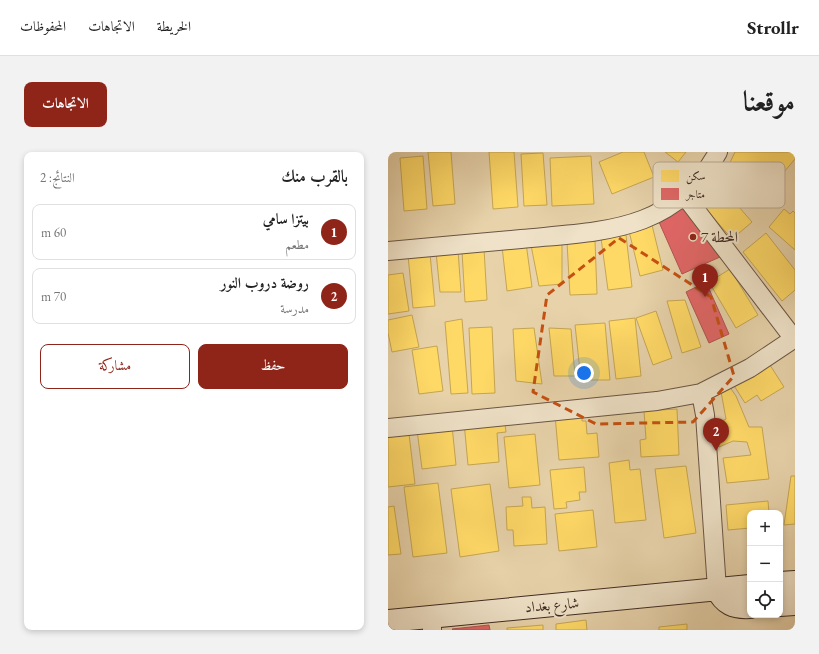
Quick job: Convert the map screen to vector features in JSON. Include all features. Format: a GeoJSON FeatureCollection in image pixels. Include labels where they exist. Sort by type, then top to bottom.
{"type":"FeatureCollection","features":[{"type":"Feature","properties":{"kind":"main road"},"geometry":{"type":"LineString","coordinates":[[783,584],[795,582]]}},
{"type":"Feature","properties":{"kind":"main road","name":"شارع بغداد"},"geometry":{"type":"LineString","coordinates":[[388,621],[432,623],[747,586]]}},
{"type":"Feature","properties":{"kind":"main road"},"geometry":{"type":"LineString","coordinates":[[717,590],[726,603],[741,608],[747,607]]}},
{"type":"Feature","properties":{"kind":"main road"},"geometry":{"type":"LineString","coordinates":[[783,605],[795,604]]}},
{"type":"Feature","properties":{"kind":"street"},"geometry":{"type":"LineString","coordinates":[[712,162],[718,152]]}},
{"type":"Feature","properties":{"kind":"street"},"geometry":{"type":"LineString","coordinates":[[388,251],[601,231],[637,223],[668,208]]}},
{"type":"Feature","properties":{"kind":"street"},"geometry":{"type":"LineString","coordinates":[[388,428],[657,401],[701,393],[750,368],[795,338],[694,208]]}},
{"type":"Feature","properties":{"kind":"street"},"geometry":{"type":"LineString","coordinates":[[701,393],[705,415],[717,590]]}},
{"type":"Feature","properties":{"kind":"highlighted area"},"geometry":{"type":"Polygon","coordinates":[[[619,238],[711,297],[734,376],[693,422],[596,424],[533,392],[547,295],[619,238]]]}},
{"type":"Feature","properties":{"kind":"building: سكن"},"geometry":{"type":"Polygon","coordinates":[[[428,152],[451,152],[455,204],[433,206],[428,152]]]}},
{"type":"Feature","properties":{"kind":"building: سكن"},"geometry":{"type":"Polygon","coordinates":[[[489,152],[514,152],[518,207],[493,209],[489,152]]]}},
{"type":"Feature","properties":{"kind":"building: سكن"},"geometry":{"type":"Polygon","coordinates":[[[623,152],[644,152],[653,177],[612,194],[599,162],[623,152]]]}},
{"type":"Feature","properties":{"kind":"building: سكن"},"geometry":{"type":"Polygon","coordinates":[[[665,152],[686,152],[678,162],[665,152]]]}},
{"type":"Feature","properties":{"kind":"building: سكن"},"geometry":{"type":"Polygon","coordinates":[[[735,152],[795,152],[795,159],[785,171],[785,162],[730,162],[735,152]]]}},
{"type":"Feature","properties":{"kind":"building: سكن"},"geometry":{"type":"Polygon","coordinates":[[[543,153],[547,205],[524,206],[521,154],[543,153]]]}},
{"type":"Feature","properties":{"kind":"building: سكن"},"geometry":{"type":"Polygon","coordinates":[[[423,156],[427,209],[404,211],[400,158],[423,156]]]}},
{"type":"Feature","properties":{"kind":"building: سكن"},"geometry":{"type":"Polygon","coordinates":[[[591,156],[594,204],[552,206],[550,158],[591,156]]]}},
{"type":"Feature","properties":{"kind":"building: سكن"},"geometry":{"type":"Polygon","coordinates":[[[705,208],[740,208],[752,222],[732,239],[705,208]]]}},
{"type":"Feature","properties":{"kind":"building: سكن"},"geometry":{"type":"Polygon","coordinates":[[[784,209],[790,214],[793,211],[795,213],[795,250],[769,227],[784,209]]]}},
{"type":"Feature","properties":{"kind":"building: سكن"},"geometry":{"type":"Polygon","coordinates":[[[651,221],[663,270],[640,276],[628,227],[651,221]]]}},
{"type":"Feature","properties":{"kind":"building: سكن"},"geometry":{"type":"Polygon","coordinates":[[[766,233],[795,270],[795,290],[782,301],[743,252],[766,233]]]}},
{"type":"Feature","properties":{"kind":"building: سكن"},"geometry":{"type":"Polygon","coordinates":[[[626,235],[632,287],[608,290],[601,238],[626,235]]]}},
{"type":"Feature","properties":{"kind":"building: سكن"},"geometry":{"type":"Polygon","coordinates":[[[562,239],[562,284],[539,286],[531,245],[562,239]]]}},
{"type":"Feature","properties":{"kind":"building: سكن"},"geometry":{"type":"Polygon","coordinates":[[[595,241],[597,294],[570,295],[567,242],[595,241]]]}},
{"type":"Feature","properties":{"kind":"building: سكن"},"geometry":{"type":"Polygon","coordinates":[[[526,243],[532,287],[507,291],[502,246],[526,243]]]}},
{"type":"Feature","properties":{"kind":"building: سكن"},"geometry":{"type":"Polygon","coordinates":[[[484,249],[487,300],[465,302],[462,251],[484,249]]]}},
{"type":"Feature","properties":{"kind":"building: سكن"},"geometry":{"type":"Polygon","coordinates":[[[458,250],[461,292],[440,292],[436,252],[458,250]]]}},
{"type":"Feature","properties":{"kind":"building: سكن"},"geometry":{"type":"Polygon","coordinates":[[[430,254],[435,306],[413,308],[408,255],[430,254]]]}},
{"type":"Feature","properties":{"kind":"building: سكن"},"geometry":{"type":"Polygon","coordinates":[[[730,269],[758,315],[736,328],[709,282],[730,269]]]}},
{"type":"Feature","properties":{"kind":"building: سكن"},"geometry":{"type":"Polygon","coordinates":[[[403,273],[409,311],[388,314],[388,275],[403,273]]]}},
{"type":"Feature","properties":{"kind":"building: سكن"},"geometry":{"type":"Polygon","coordinates":[[[685,300],[701,347],[682,353],[667,301],[685,300]]]}},
{"type":"Feature","properties":{"kind":"building: سكن"},"geometry":{"type":"Polygon","coordinates":[[[656,311],[672,358],[653,365],[636,318],[656,311]]]}},
{"type":"Feature","properties":{"kind":"building: سكن"},"geometry":{"type":"Polygon","coordinates":[[[412,315],[419,347],[392,352],[388,333],[388,320],[412,315]]]}},
{"type":"Feature","properties":{"kind":"building: سكن"},"geometry":{"type":"Polygon","coordinates":[[[635,318],[641,376],[616,379],[609,321],[635,318]]]}},
{"type":"Feature","properties":{"kind":"building: سكن"},"geometry":{"type":"Polygon","coordinates":[[[462,319],[468,393],[451,394],[445,322],[462,319]]]}},
{"type":"Feature","properties":{"kind":"building: سكن"},"geometry":{"type":"Polygon","coordinates":[[[605,323],[610,380],[581,380],[575,325],[605,323]]]}},
{"type":"Feature","properties":{"kind":"building: سكن"},"geometry":{"type":"Polygon","coordinates":[[[492,327],[495,393],[472,394],[469,328],[492,327]]]}},
{"type":"Feature","properties":{"kind":"building: سكن"},"geometry":{"type":"Polygon","coordinates":[[[534,328],[542,384],[516,381],[513,329],[534,328]]]}},
{"type":"Feature","properties":{"kind":"building: سكن"},"geometry":{"type":"Polygon","coordinates":[[[549,328],[571,329],[575,376],[554,376],[549,328]]]}},
{"type":"Feature","properties":{"kind":"building: سكن"},"geometry":{"type":"Polygon","coordinates":[[[437,346],[443,391],[419,394],[412,350],[437,346]]]}},
{"type":"Feature","properties":{"kind":"building: سكن"},"geometry":{"type":"Polygon","coordinates":[[[768,362],[784,387],[761,401],[757,395],[745,403],[733,384],[768,362]]]}},
{"type":"Feature","properties":{"kind":"building: سكن"},"geometry":{"type":"Polygon","coordinates":[[[727,383],[736,396],[749,427],[762,427],[769,479],[727,483],[723,458],[751,455],[747,442],[733,441],[719,447],[712,419],[717,423],[726,419],[720,386],[727,383]]]}},
{"type":"Feature","properties":{"kind":"building: سكن"},"geometry":{"type":"Polygon","coordinates":[[[677,409],[679,455],[641,457],[640,440],[646,439],[644,411],[677,409]]]}},
{"type":"Feature","properties":{"kind":"building: سكن"},"geometry":{"type":"Polygon","coordinates":[[[582,412],[582,421],[586,421],[587,434],[597,433],[599,457],[559,460],[555,415],[582,412]]]}},
{"type":"Feature","properties":{"kind":"building: سكن"},"geometry":{"type":"Polygon","coordinates":[[[464,422],[505,424],[506,432],[497,433],[499,462],[468,465],[464,422]]]}},
{"type":"Feature","properties":{"kind":"building: سكن"},"geometry":{"type":"Polygon","coordinates":[[[452,426],[456,465],[422,469],[417,430],[452,426]]]}},
{"type":"Feature","properties":{"kind":"building: سكن"},"geometry":{"type":"Polygon","coordinates":[[[409,434],[415,484],[388,487],[388,436],[409,434]]]}},
{"type":"Feature","properties":{"kind":"building: سكن"},"geometry":{"type":"Polygon","coordinates":[[[535,434],[540,485],[509,488],[504,437],[535,434]]]}},
{"type":"Feature","properties":{"kind":"building: سكن"},"geometry":{"type":"Polygon","coordinates":[[[629,460],[630,470],[640,469],[646,520],[615,523],[609,463],[629,460]]]}},
{"type":"Feature","properties":{"kind":"building: سكن"},"geometry":{"type":"Polygon","coordinates":[[[686,466],[696,533],[664,538],[655,469],[686,466]]]}},
{"type":"Feature","properties":{"kind":"building: سكن"},"geometry":{"type":"Polygon","coordinates":[[[584,467],[586,492],[579,492],[580,500],[566,502],[567,508],[554,509],[550,470],[584,467]]]}},
{"type":"Feature","properties":{"kind":"building: سكن"},"geometry":{"type":"Polygon","coordinates":[[[791,476],[795,476],[795,524],[784,525],[791,476]]]}},
{"type":"Feature","properties":{"kind":"building: سكن"},"geometry":{"type":"Polygon","coordinates":[[[438,483],[447,553],[413,557],[404,487],[438,483]]]}},
{"type":"Feature","properties":{"kind":"building: سكن"},"geometry":{"type":"Polygon","coordinates":[[[490,484],[499,551],[460,557],[451,489],[490,484]]]}},
{"type":"Feature","properties":{"kind":"building: سكن"},"geometry":{"type":"Polygon","coordinates":[[[522,497],[531,497],[532,508],[545,507],[547,544],[514,546],[513,530],[507,530],[506,507],[523,506],[522,497]]]}},
{"type":"Feature","properties":{"kind":"building: سكن"},"geometry":{"type":"Polygon","coordinates":[[[768,501],[769,510],[747,510],[747,528],[728,530],[726,505],[768,501]]]}},
{"type":"Feature","properties":{"kind":"building: سكن"},"geometry":{"type":"Polygon","coordinates":[[[394,506],[401,554],[388,555],[388,507],[394,506]]]}},
{"type":"Feature","properties":{"kind":"building: سكن"},"geometry":{"type":"Polygon","coordinates":[[[593,510],[597,547],[559,551],[555,514],[593,510]]]}},
{"type":"Feature","properties":{"kind":"building: سكن"},"geometry":{"type":"Polygon","coordinates":[[[586,620],[587,630],[556,630],[556,624],[586,620]]]}},
{"type":"Feature","properties":{"kind":"building: سكن"},"geometry":{"type":"Polygon","coordinates":[[[687,624],[687,630],[659,630],[659,627],[687,624]]]}},
{"type":"Feature","properties":{"kind":"building: سكن"},"geometry":{"type":"Polygon","coordinates":[[[543,625],[543,630],[507,630],[507,628],[543,625]]]}},
{"type":"Feature","properties":{"kind":"building: متاجر"},"geometry":{"type":"Polygon","coordinates":[[[677,208],[683,208],[720,257],[682,274],[659,222],[677,208]]]}},
{"type":"Feature","properties":{"kind":"building: متاجر"},"geometry":{"type":"Polygon","coordinates":[[[706,282],[729,334],[709,343],[686,292],[706,282]]]}},
{"type":"Feature","properties":{"kind":"building: متاجر"},"geometry":{"type":"Polygon","coordinates":[[[489,625],[490,630],[452,629],[489,625]]]}},
{"type":"Feature","properties":{"kind":"place","name":"المحطة 7"},"geometry":{"type":"Point","coordinates":[693,237]}},
{"type":"Feature","properties":{"kind":"place","name":"بيتزا سامي"},"geometry":{"type":"Point","coordinates":[705,297]}},
{"type":"Feature","properties":{"kind":"place","name":"روضة دروب النور"},"geometry":{"type":"Point","coordinates":[716,451]}}]}
